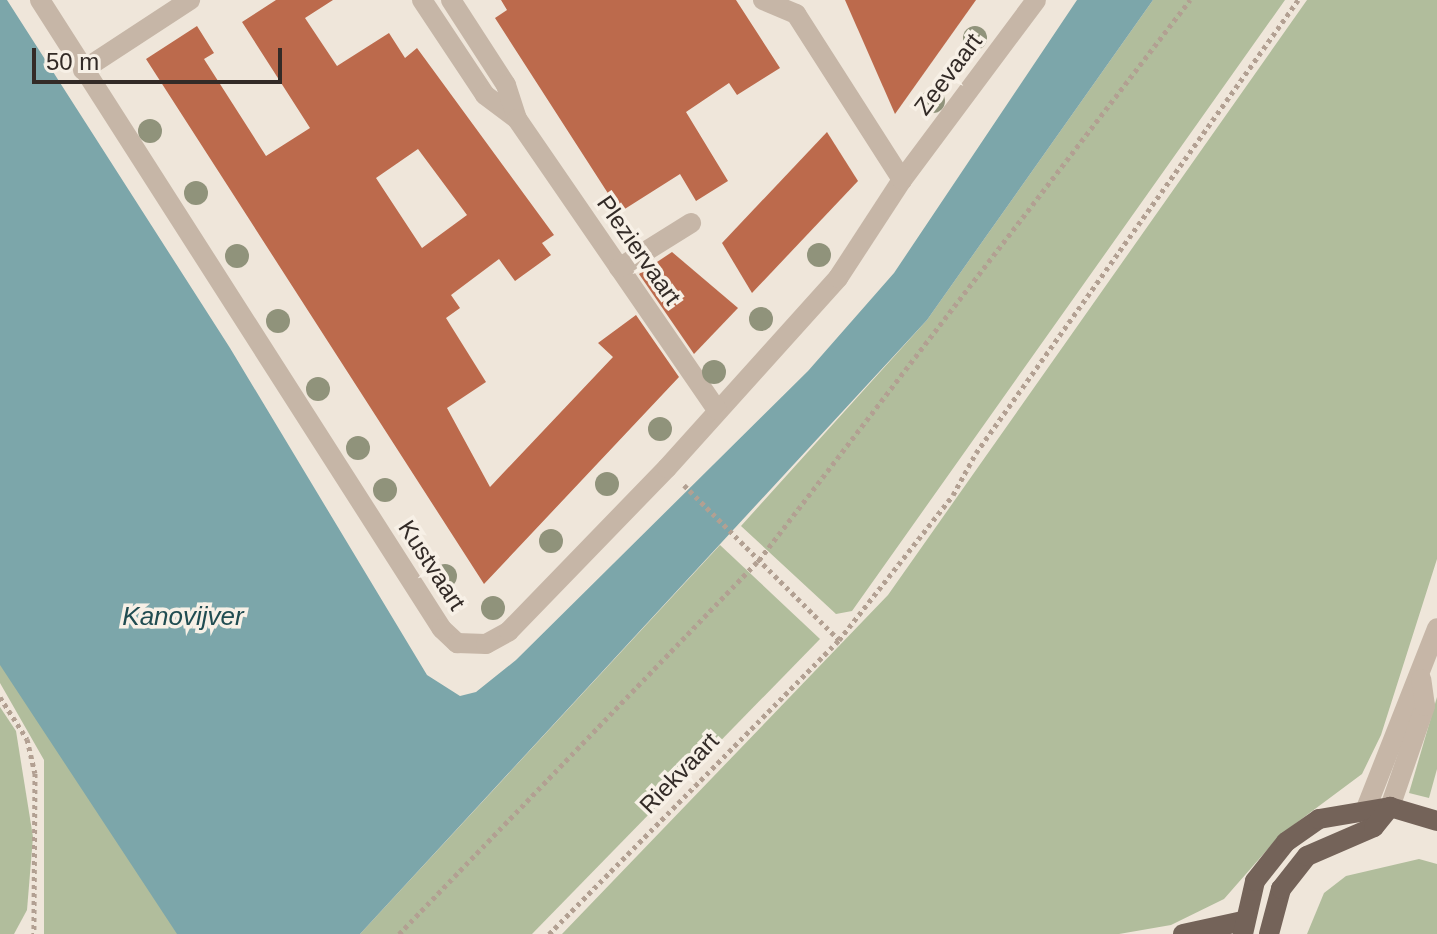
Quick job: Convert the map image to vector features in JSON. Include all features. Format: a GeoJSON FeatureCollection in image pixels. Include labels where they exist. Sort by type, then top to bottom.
{"type":"FeatureCollection","features":[{"type":"Feature","properties":{"kind":"main road"},"geometry":{"type":"LineString","coordinates":[[1183,934],[1243,927],[1255,881],[1286,842],[1319,819],[1367,806],[1390,807],[1437,821]]}},
{"type":"Feature","properties":{"kind":"main road"},"geometry":{"type":"LineString","coordinates":[[1269,934],[1281,889],[1307,856],[1374,827],[1390,807]]}},
{"type":"Feature","properties":{"kind":"street","name":"Kustvaart"},"geometry":{"type":"LineString","coordinates":[[40,0],[442,629],[457,643],[486,644],[509,631],[838,278],[902,180]]}},
{"type":"Feature","properties":{"kind":"street"},"geometry":{"type":"LineString","coordinates":[[83,70],[190,0]]}},
{"type":"Feature","properties":{"kind":"street","name":"Pleziervaart"},"geometry":{"type":"LineString","coordinates":[[422,0],[485,95],[517,119]]}},
{"type":"Feature","properties":{"kind":"street","name":"Pleziervaart"},"geometry":{"type":"LineString","coordinates":[[451,0],[506,85],[517,119],[717,410]]}},
{"type":"Feature","properties":{"kind":"street"},"geometry":{"type":"LineString","coordinates":[[763,0],[797,7],[902,180]]}},
{"type":"Feature","properties":{"kind":"street","name":"Zeevaart"},"geometry":{"type":"LineString","coordinates":[[902,180],[1036,0]]}},
{"type":"Feature","properties":{"kind":"street"},"geometry":{"type":"LineString","coordinates":[[619,268],[691,223]]}},
{"type":"Feature","properties":{"kind":"street"},"geometry":{"type":"LineString","coordinates":[[1367,806],[1403,702],[1421,679],[1437,628]]}},
{"type":"Feature","properties":{"kind":"street"},"geometry":{"type":"LineString","coordinates":[[1390,807],[1425,706],[1421,679]]}},
{"type":"Feature","properties":{"kind":"path"},"geometry":{"type":"LineString","coordinates":[[399,934],[759,560],[1190,0]]}},
{"type":"Feature","properties":{"kind":"path","name":"Riekvaart"},"geometry":{"type":"LineString","coordinates":[[549,934],[839,640],[953,495],[976,453],[1298,0]]}},
{"type":"Feature","properties":{"kind":"path"},"geometry":{"type":"LineString","coordinates":[[681,482],[839,640]]}},
{"type":"Feature","properties":{"kind":"path"},"geometry":{"type":"LineString","coordinates":[[0,697],[27,739],[35,773],[34,934]]}},
{"type":"Feature","properties":{"kind":"green space"},"geometry":{"type":"Polygon","coordinates":[[[1153,0],[1285,0],[852,611],[836,614],[741,526],[927,320],[1153,0]]]}},
{"type":"Feature","properties":{"kind":"green space"},"geometry":{"type":"Polygon","coordinates":[[[1307,0],[1437,0],[1437,559],[1381,735],[1362,774],[1280,835],[1224,899],[1171,925],[1119,934],[562,934],[888,595],[1307,0]]]}},
{"type":"Feature","properties":{"kind":"green space"},"geometry":{"type":"Polygon","coordinates":[[[720,545],[820,639],[532,934],[360,934],[720,545]]]}},
{"type":"Feature","properties":{"kind":"green space"},"geometry":{"type":"Polygon","coordinates":[[[0,663],[180,934],[44,934],[44,760],[0,683],[0,663]]]}},
{"type":"Feature","properties":{"kind":"green space"},"geometry":{"type":"Polygon","coordinates":[[[1437,697],[1437,769],[1429,798],[1409,793],[1437,697]]]}},
{"type":"Feature","properties":{"kind":"green space"},"geometry":{"type":"Polygon","coordinates":[[[0,707],[16,731],[33,837],[27,910],[14,934],[0,934],[0,707]]]}},
{"type":"Feature","properties":{"kind":"green space"},"geometry":{"type":"Polygon","coordinates":[[[1419,859],[1437,864],[1437,934],[1307,934],[1324,893],[1346,876],[1419,859]]]}},
{"type":"Feature","properties":{"kind":"water","name":"Kanovijver"},"geometry":{"type":"Polygon","coordinates":[[[0,0],[7,0],[230,348],[427,675],[460,696],[476,692],[516,660],[808,371],[894,273],[1077,0],[1153,0],[927,320],[360,934],[177,934],[0,665],[0,0]]]}},
{"type":"Feature","properties":{"kind":"building"},"geometry":{"type":"Polygon","coordinates":[[[276,0],[333,0],[305,18],[337,66],[389,33],[405,58],[417,48],[554,235],[542,243],[551,255],[515,281],[499,259],[451,295],[460,308],[446,318],[486,382],[447,408],[490,487],[613,357],[598,343],[636,315],[679,377],[484,584],[146,59],[197,26],[214,53],[204,59],[266,156],[310,128],[242,22],[276,0]],[[418,149],[376,178],[422,248],[467,215],[418,149]]]}},
{"type":"Feature","properties":{"kind":"building"},"geometry":{"type":"Polygon","coordinates":[[[501,0],[736,0],[780,68],[737,95],[729,83],[686,112],[728,181],[696,201],[680,174],[620,212],[495,18],[507,10],[501,0]]]}},
{"type":"Feature","properties":{"kind":"building"},"geometry":{"type":"Polygon","coordinates":[[[845,0],[976,0],[895,114],[845,0]]]}},
{"type":"Feature","properties":{"kind":"building"},"geometry":{"type":"Polygon","coordinates":[[[827,132],[858,181],[752,293],[722,243],[827,132]]]}},
{"type":"Feature","properties":{"kind":"building"},"geometry":{"type":"Polygon","coordinates":[[[672,252],[738,308],[694,354],[639,274],[672,252]]]}}]}
